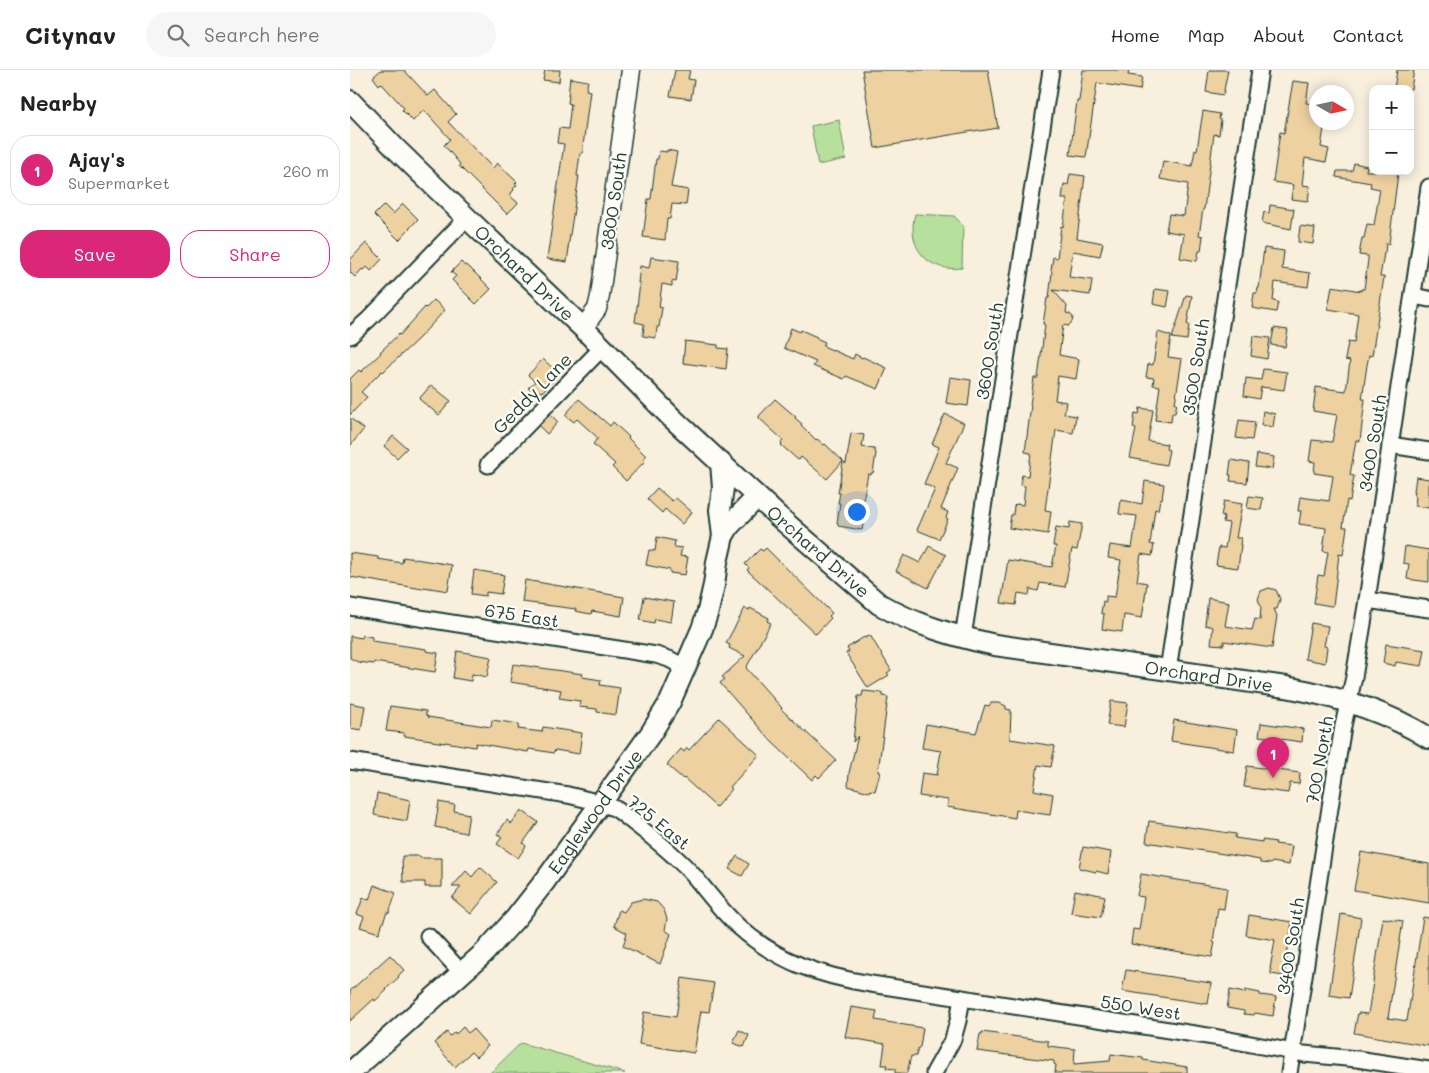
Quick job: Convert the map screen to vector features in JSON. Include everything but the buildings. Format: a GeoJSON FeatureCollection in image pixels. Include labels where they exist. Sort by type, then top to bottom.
{"type":"FeatureCollection","features":[{"type":"Feature","properties":{"kind":"main road","name":"Orchard Drive"},"geometry":{"type":"LineString","coordinates":[[350,101],[395,148],[583,328],[672,418],[867,595],[892,612],[918,623],[963,637],[1005,646],[1293,688],[1321,694],[1388,717],[1429,738]]}},
{"type":"Feature","properties":{"kind":"main road"},"geometry":{"type":"LineString","coordinates":[[721,463],[722,488],[720,510],[723,536]]}},
{"type":"Feature","properties":{"kind":"main road","name":"Eaglewood Drive"},"geometry":{"type":"LineString","coordinates":[[350,1073],[462,973],[516,918],[651,733],[670,702],[686,668],[708,611],[723,536],[729,526],[757,497]]}},
{"type":"Feature","properties":{"kind":"street","name":"3800 South"},"geometry":{"type":"LineString","coordinates":[[583,328],[596,309],[600,296],[631,70]]}},
{"type":"Feature","properties":{"kind":"street","name":"3600 South"},"geometry":{"type":"LineString","coordinates":[[963,637],[1051,70]]}},
{"type":"Feature","properties":{"kind":"street","name":"3500 South"},"geometry":{"type":"LineString","coordinates":[[1168,670],[1260,70]]}},
{"type":"Feature","properties":{"kind":"street","name":"3400 South"},"geometry":{"type":"LineString","coordinates":[[1349,703],[1367,600],[1429,187]]}},
{"type":"Feature","properties":{"kind":"street"},"geometry":{"type":"LineString","coordinates":[[350,336],[467,218]]}},
{"type":"Feature","properties":{"kind":"street"},"geometry":{"type":"LineString","coordinates":[[1413,296],[1429,299]]}},
{"type":"Feature","properties":{"kind":"street","name":"Geddy Lane"},"geometry":{"type":"LineString","coordinates":[[488,465],[602,348]]}},
{"type":"Feature","properties":{"kind":"street"},"geometry":{"type":"LineString","coordinates":[[1390,445],[1429,451]]}},
{"type":"Feature","properties":{"kind":"street"},"geometry":{"type":"LineString","coordinates":[[1367,600],[1429,609]]}},
{"type":"Feature","properties":{"kind":"street","name":"675 East"},"geometry":{"type":"LineString","coordinates":[[350,607],[656,655],[686,668]]}},
{"type":"Feature","properties":{"kind":"street","name":"700 North"},"geometry":{"type":"LineString","coordinates":[[1327,824],[1349,703]]}},
{"type":"Feature","properties":{"kind":"street","name":"725 East"},"geometry":{"type":"LineString","coordinates":[[350,761],[568,795],[600,803],[616,810],[649,834],[682,864],[729,918],[762,945],[782,958],[828,976],[847,980]]}},
{"type":"Feature","properties":{"kind":"street","name":"3400 South"},"geometry":{"type":"LineString","coordinates":[[1289,1073],[1327,824]]}},
{"type":"Feature","properties":{"kind":"street"},"geometry":{"type":"LineString","coordinates":[[428,936],[462,973]]}},
{"type":"Feature","properties":{"kind":"street","name":"550 West"},"geometry":{"type":"LineString","coordinates":[[847,980],[1293,1051],[1429,1070]]}},
{"type":"Feature","properties":{"kind":"street"},"geometry":{"type":"LineString","coordinates":[[934,1073],[952,1039],[958,1021],[962,998]]}},
{"type":"Feature","properties":{"kind":"green space"},"geometry":{"type":"Polygon","coordinates":[[[839,120],[846,159],[818,165],[811,126],[839,120]]]}},
{"type":"Feature","properties":{"kind":"green space"},"geometry":{"type":"Polygon","coordinates":[[[915,214],[954,216],[963,225],[962,268],[939,266],[930,262],[922,255],[914,237],[915,214]]]}},
{"type":"Feature","properties":{"kind":"green space"},"geometry":{"type":"Polygon","coordinates":[[[521,1043],[625,1073],[490,1073],[521,1043]]]}},
{"type":"Feature","properties":{"kind":"place","name":"Ajay's"},"geometry":{"type":"Point","coordinates":[1273,778]}}]}
